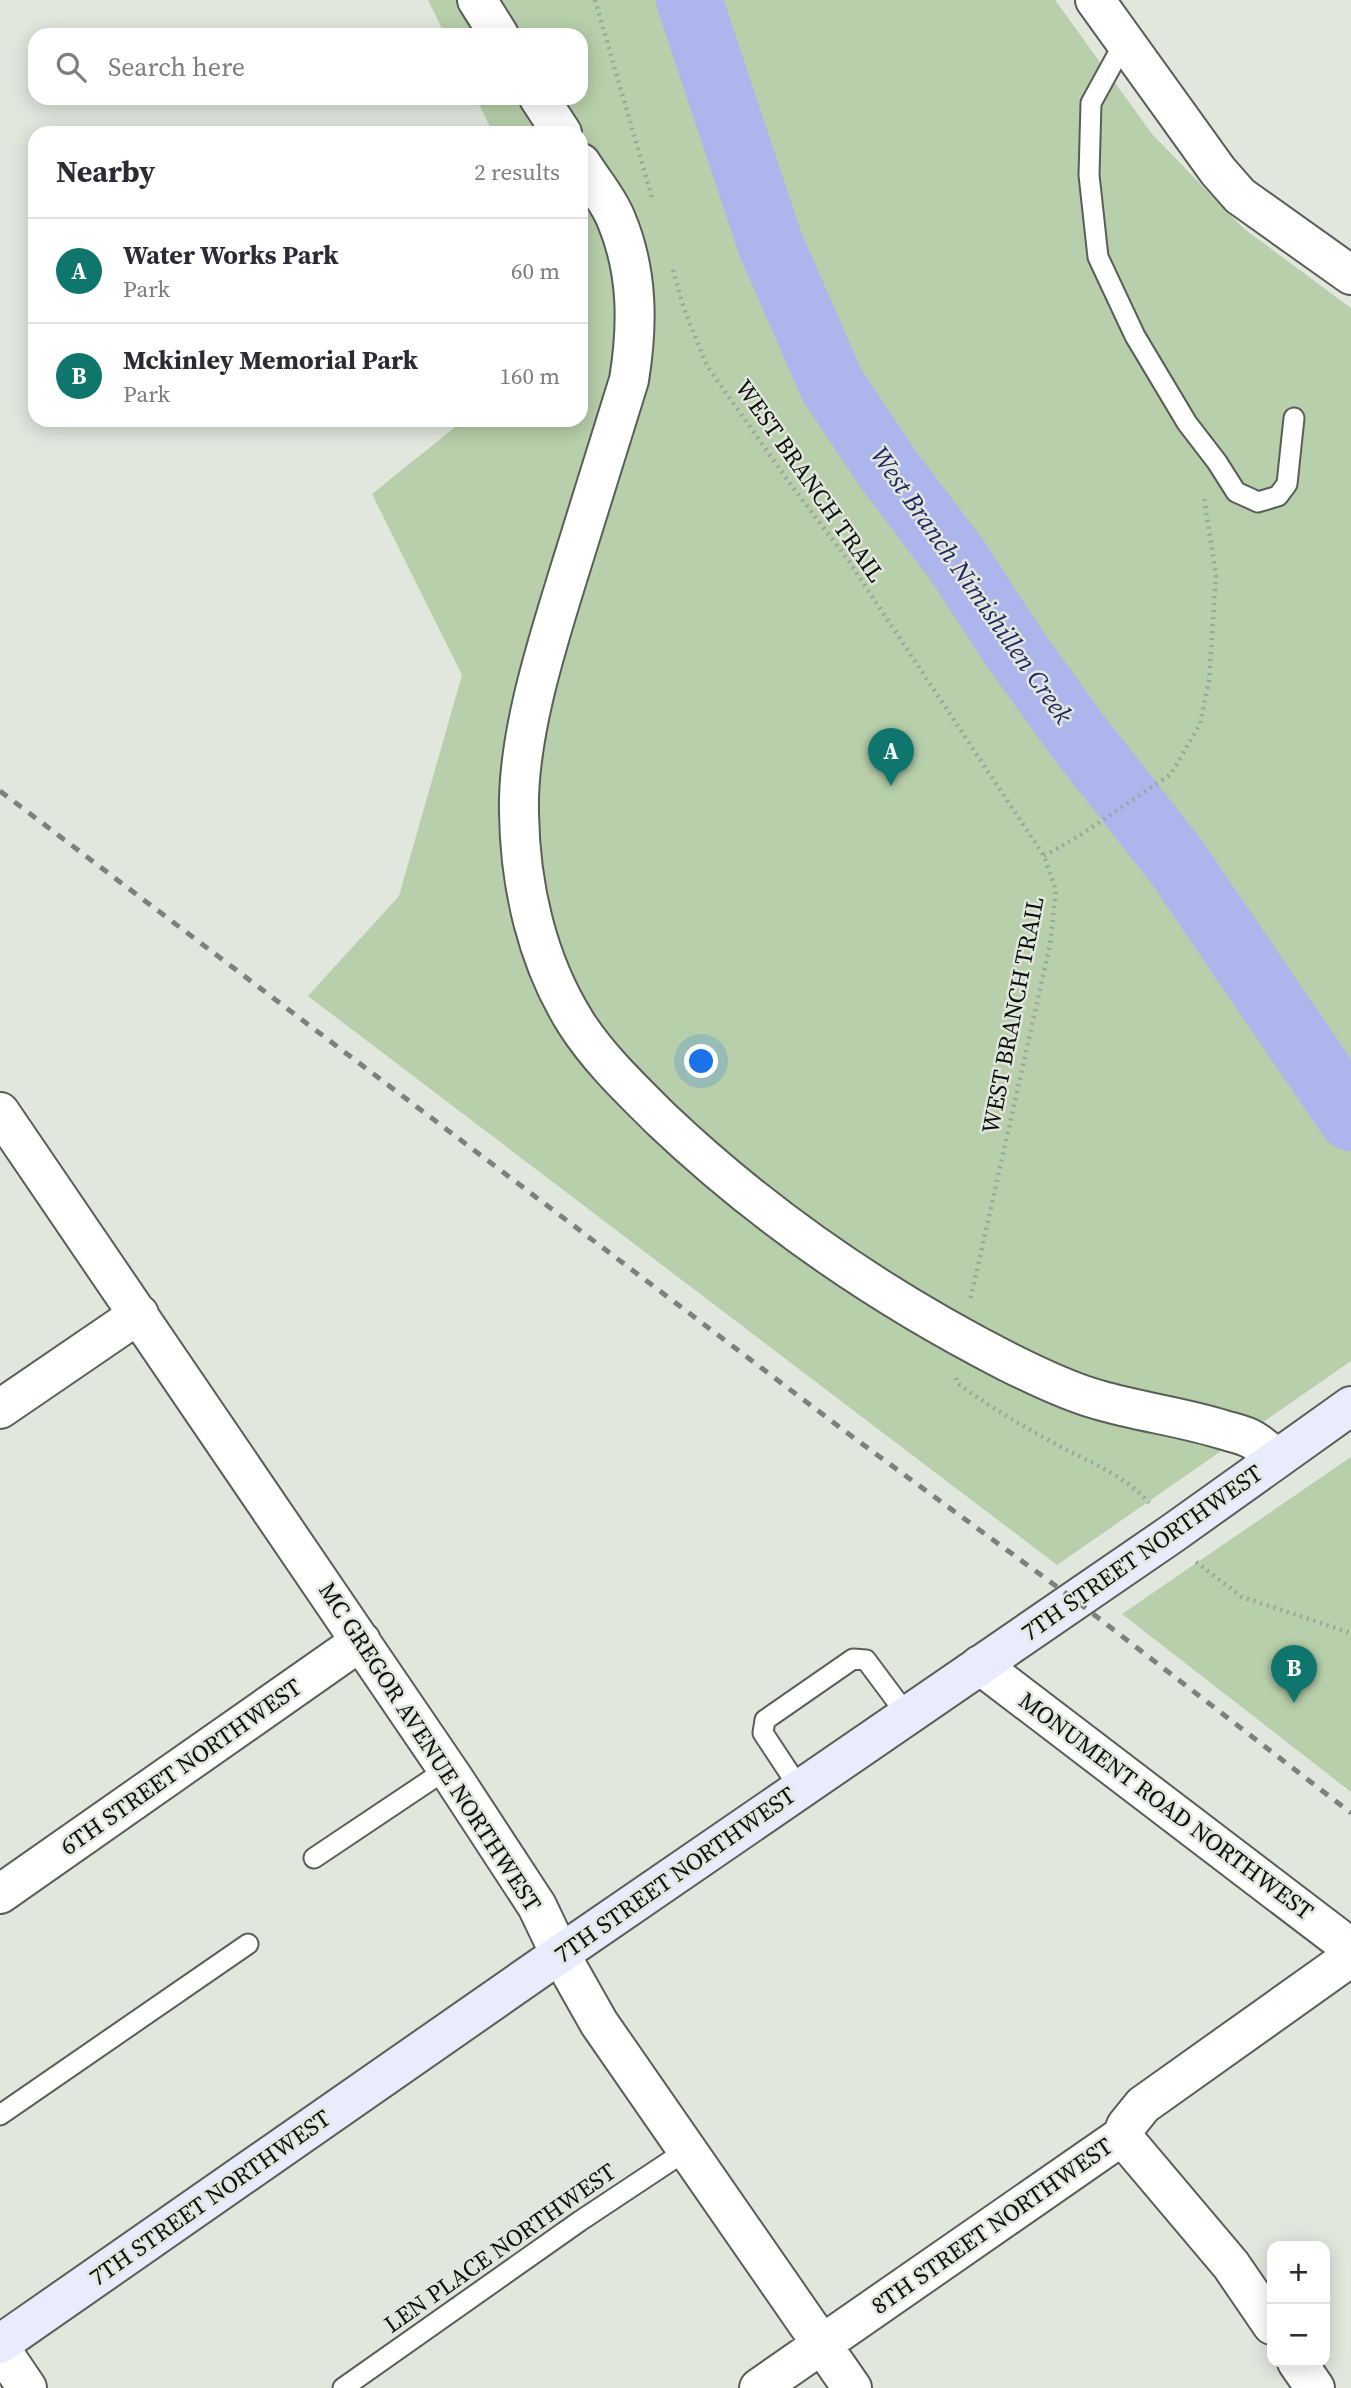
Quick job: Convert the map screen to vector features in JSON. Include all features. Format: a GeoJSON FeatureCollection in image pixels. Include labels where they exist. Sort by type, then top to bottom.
{"type":"FeatureCollection","features":[{"type":"Feature","properties":{"kind":"street"},"geometry":{"type":"LineString","coordinates":[[477,0],[495,28]]}},
{"type":"Feature","properties":{"kind":"street"},"geometry":{"type":"LineString","coordinates":[[1096,0],[1218,171],[1240,195],[1351,275]]}},
{"type":"Feature","properties":{"kind":"street"},"geometry":{"type":"LineString","coordinates":[[544,105],[557,126]]}},
{"type":"Feature","properties":{"kind":"street"},"geometry":{"type":"LineString","coordinates":[[588,174],[616,217],[630,263],[635,293],[634,350],[629,380],[553,624],[532,705],[521,775],[519,812],[525,890],[533,923],[556,986],[577,1024],[618,1077],[695,1152],[756,1202],[836,1259],[960,1337],[1012,1364],[1096,1399],[1208,1425],[1251,1438],[1277,1458]]}},
{"type":"Feature","properties":{"kind":"street","name":"MC GREGOR AVENUE NORTHWEST"},"geometry":{"type":"LineString","coordinates":[[0,1111],[361,1641],[537,1906],[560,1954],[599,2023],[852,2388]]}},
{"type":"Feature","properties":{"kind":"street"},"geometry":{"type":"LineString","coordinates":[[0,1409],[139,1314]]}},
{"type":"Feature","properties":{"kind":"street","name":"7TH STREET NORTHWEST"},"geometry":{"type":"LineString","coordinates":[[0,2346],[1351,1406]]}},
{"type":"Feature","properties":{"kind":"street","name":"6TH STREET NORTHWEST"},"geometry":{"type":"LineString","coordinates":[[0,1894],[361,1641]]}},
{"type":"Feature","properties":{"kind":"street","name":"MONUMENT ROAD NORTHWEST"},"geometry":{"type":"LineString","coordinates":[[980,1665],[1351,1948]]}},
{"type":"Feature","properties":{"kind":"street","name":"8TH STREET NORTHWEST"},"geometry":{"type":"LineString","coordinates":[[759,2388],[1122,2136],[1132,2117],[1147,2102],[1351,1957]]}},
{"type":"Feature","properties":{"kind":"street"},"geometry":{"type":"LineString","coordinates":[[1122,2136],[1231,2264],[1267,2318]]}},
{"type":"Feature","properties":{"kind":"street"},"geometry":{"type":"LineString","coordinates":[[0,2346],[27,2388]]}},
{"type":"Feature","properties":{"kind":"street"},"geometry":{"type":"LineString","coordinates":[[1300,2367],[1315,2388]]}},
{"type":"Feature","properties":{"kind":"lane"},"geometry":{"type":"LineString","coordinates":[[1125,41],[1091,103],[1089,175],[1098,257],[1135,335],[1187,424],[1217,462],[1236,492],[1258,502],[1278,496],[1287,484],[1294,418]]}},
{"type":"Feature","properties":{"kind":"lane"},"geometry":{"type":"LineString","coordinates":[[800,1789],[763,1732],[765,1720],[853,1659],[866,1660],[907,1715]]}},
{"type":"Feature","properties":{"kind":"lane"},"geometry":{"type":"LineString","coordinates":[[314,1858],[447,1769]]}},
{"type":"Feature","properties":{"kind":"lane"},"geometry":{"type":"LineString","coordinates":[[0,2115],[248,1944]]}},
{"type":"Feature","properties":{"kind":"lane","name":"LEN PLACE NORTHWEST"},"geometry":{"type":"LineString","coordinates":[[343,2388],[580,2221],[687,2150]]}},
{"type":"Feature","properties":{"kind":"path"},"geometry":{"type":"LineString","coordinates":[[594,0],[653,202]]}},
{"type":"Feature","properties":{"kind":"path","name":"WEST BRANCH TRAIL"},"geometry":{"type":"LineString","coordinates":[[672,269],[684,309],[707,366],[848,560],[1044,856],[1056,890],[1050,945],[970,1305],[960,1337],[949,1357],[957,1383],[996,1411],[1113,1475],[1142,1495],[1200,1567],[1242,1597],[1351,1633]]}},
{"type":"Feature","properties":{"kind":"path"},"geometry":{"type":"LineString","coordinates":[[1044,856],[1079,836],[1171,774],[1200,723],[1209,680],[1216,576],[1202,486],[1217,462]]}},
{"type":"Feature","properties":{"kind":"green space"},"geometry":{"type":"Polygon","coordinates":[[[428,0],[1055,0],[1152,134],[1243,228],[1351,308],[1351,1361],[1057,1565],[308,996],[399,896],[462,675],[372,494],[455,427],[588,427],[588,126],[490,126],[479,105],[588,105],[588,28],[442,28],[428,0]]]}},
{"type":"Feature","properties":{"kind":"green space"},"geometry":{"type":"Polygon","coordinates":[[[1351,1457],[1351,1792],[1122,1614],[1351,1457]]]}},
{"type":"Feature","properties":{"kind":"waterway","name":"West Branch Nimishillen Creek"},"geometry":{"type":"LineString","coordinates":[[689,0],[770,243],[832,385],[888,469],[957,560],[1015,649],[1077,735],[1176,861],[1351,1118]]}},
{"type":"Feature","properties":{"kind":"railway"},"geometry":{"type":"LineString","coordinates":[[0,791],[846,1432],[1075,1600],[1351,1813]]}},
{"type":"Feature","properties":{"kind":"place","name":"Water Works Park"},"geometry":{"type":"Point","coordinates":[891,786]}},
{"type":"Feature","properties":{"kind":"place","name":"Mckinley Memorial Park"},"geometry":{"type":"Point","coordinates":[1294,1703]}}]}
